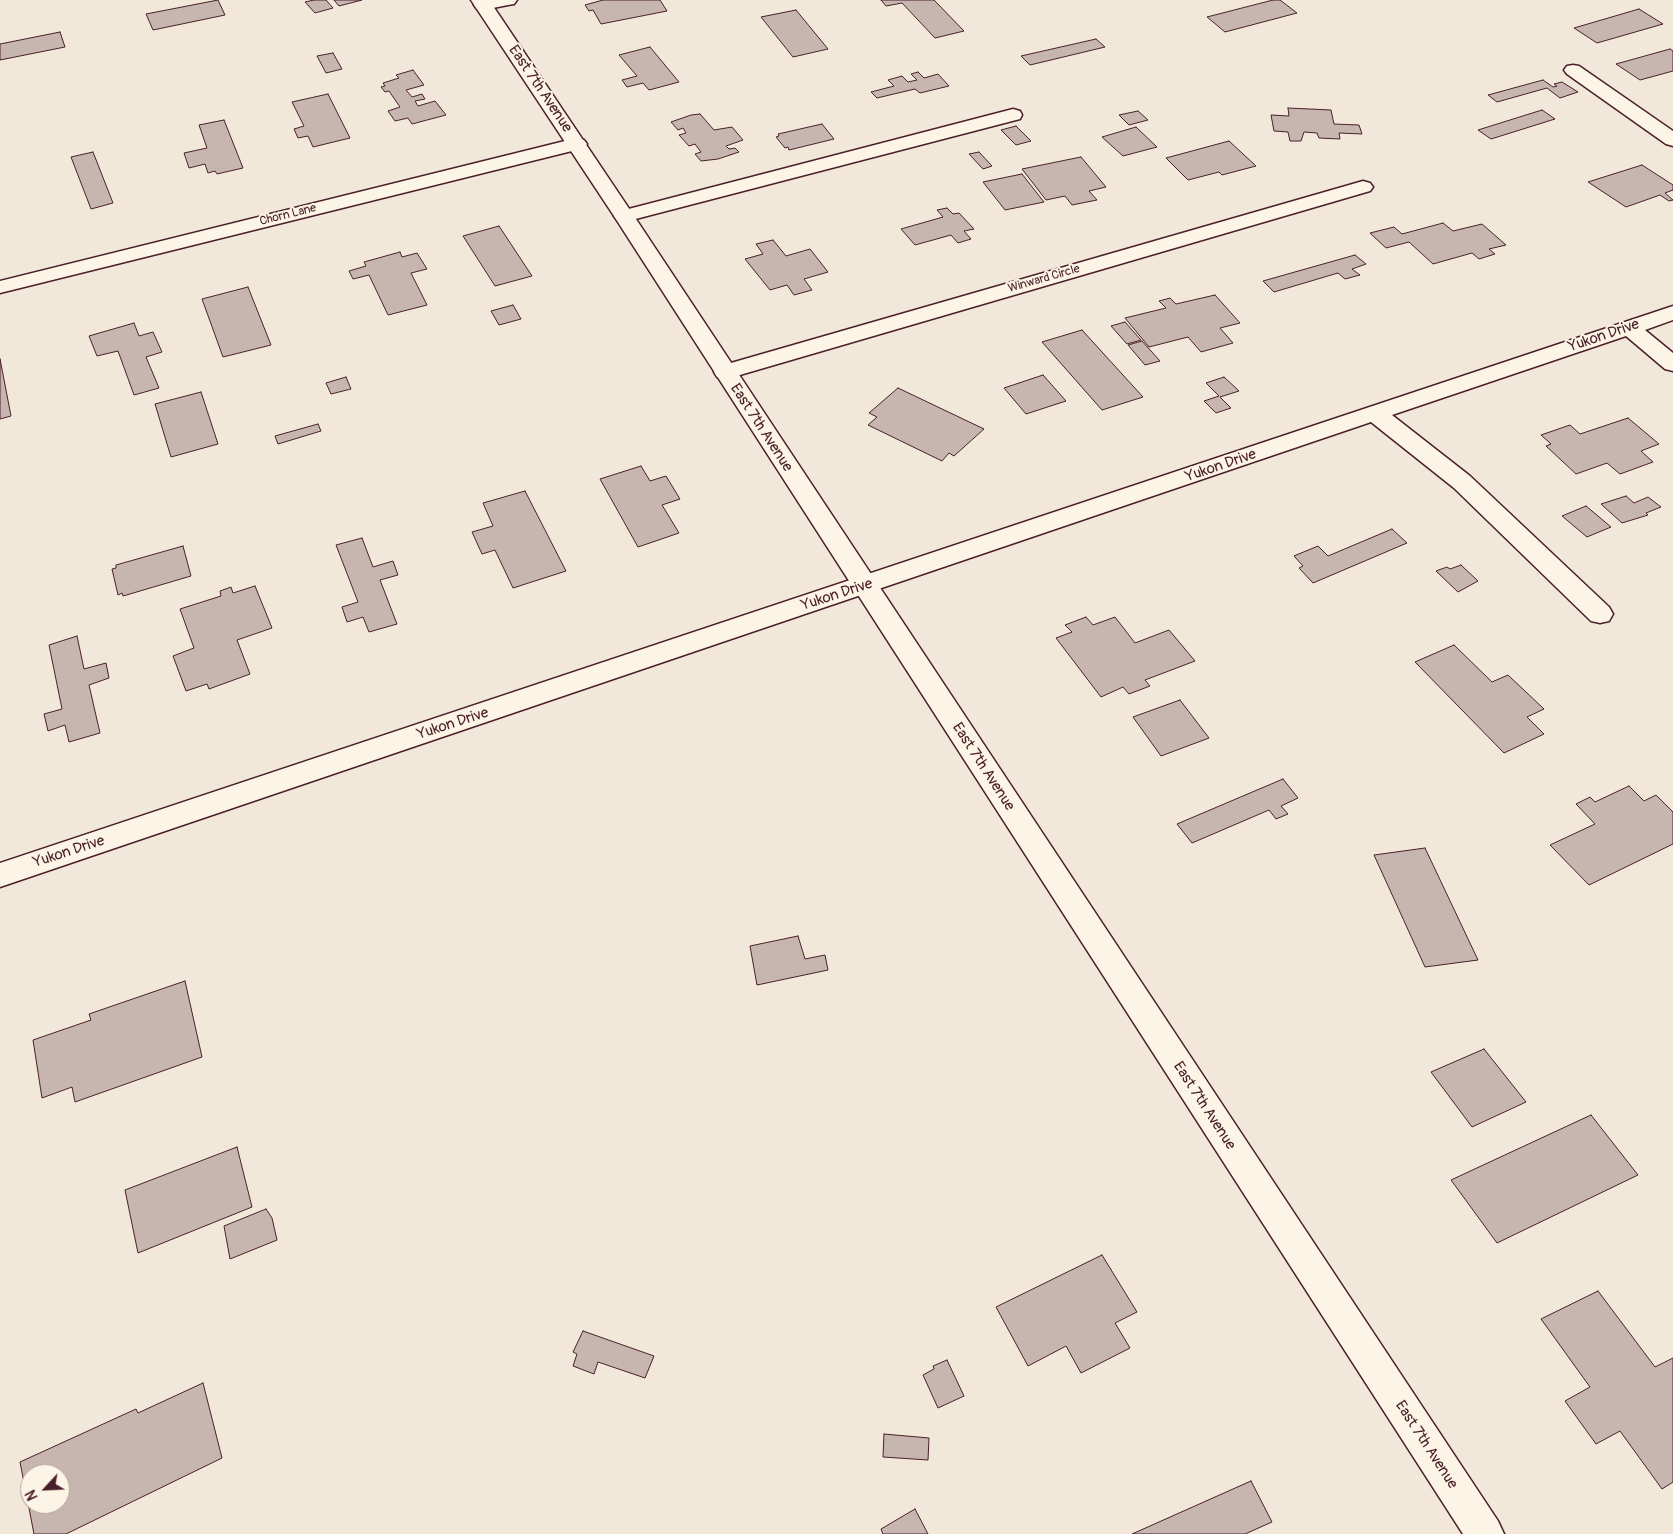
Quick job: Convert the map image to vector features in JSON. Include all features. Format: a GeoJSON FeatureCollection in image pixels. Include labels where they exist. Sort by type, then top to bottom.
{"type":"FeatureCollection","features":[{"type":"Feature","properties":{"kind":"street","name":"East 7th Avenue"},"geometry":{"type":"LineString","coordinates":[[490,2],[577,144],[1484,1534]]}},
{"type":"Feature","properties":{"kind":"street"},"geometry":{"type":"LineString","coordinates":[[1573,70],[1673,140]]}},
{"type":"Feature","properties":{"kind":"street"},"geometry":{"type":"LineString","coordinates":[[624,216],[1013,115]]}},
{"type":"Feature","properties":{"kind":"street","name":"Chorn Lane"},"geometry":{"type":"LineString","coordinates":[[0,287],[577,144]]}},
{"type":"Feature","properties":{"kind":"street","name":"Winward Circle"},"geometry":{"type":"LineString","coordinates":[[725,372],[1363,187]]}},
{"type":"Feature","properties":{"kind":"street","name":"Yukon Drive"},"geometry":{"type":"LineString","coordinates":[[0,875],[1673,313]]}},
{"type":"Feature","properties":{"kind":"street"},"geometry":{"type":"LineString","coordinates":[[1628,327],[1673,364]]}},
{"type":"Feature","properties":{"kind":"street"},"geometry":{"type":"LineString","coordinates":[[1375,414],[1462,482],[1600,614]]}},
{"type":"Feature","properties":{"kind":"building"},"geometry":{"type":"Polygon","coordinates":[[[218,0],[225,15],[153,30],[146,14],[218,0]]]}},
{"type":"Feature","properties":{"kind":"building"},"geometry":{"type":"Polygon","coordinates":[[[326,0],[333,8],[315,13],[305,2],[326,0]]]}},
{"type":"Feature","properties":{"kind":"building"},"geometry":{"type":"Polygon","coordinates":[[[334,0],[362,0],[339,6],[334,0]]]}},
{"type":"Feature","properties":{"kind":"building"},"geometry":{"type":"Polygon","coordinates":[[[603,0],[660,0],[667,11],[601,24],[593,10],[589,11],[585,5],[603,0]]]}},
{"type":"Feature","properties":{"kind":"building"},"geometry":{"type":"Polygon","coordinates":[[[881,0],[934,0],[964,31],[935,38],[902,3],[886,6],[881,0]]]}},
{"type":"Feature","properties":{"kind":"building"},"geometry":{"type":"Polygon","coordinates":[[[1273,0],[1280,0],[1297,13],[1225,32],[1207,17],[1273,0]]]}},
{"type":"Feature","properties":{"kind":"building"},"geometry":{"type":"Polygon","coordinates":[[[1639,9],[1663,24],[1597,43],[1574,28],[1639,9]]]}},
{"type":"Feature","properties":{"kind":"building"},"geometry":{"type":"Polygon","coordinates":[[[796,10],[828,49],[793,57],[761,17],[796,10]]]}},
{"type":"Feature","properties":{"kind":"building"},"geometry":{"type":"Polygon","coordinates":[[[60,32],[65,47],[0,60],[0,44],[60,32]]]}},
{"type":"Feature","properties":{"kind":"building"},"geometry":{"type":"Polygon","coordinates":[[[1096,39],[1105,47],[1030,65],[1021,56],[1096,39]]]}},
{"type":"Feature","properties":{"kind":"building"},"geometry":{"type":"Polygon","coordinates":[[[650,47],[679,82],[649,90],[643,83],[627,87],[622,80],[637,76],[619,55],[650,47]]]}},
{"type":"Feature","properties":{"kind":"building"},"geometry":{"type":"Polygon","coordinates":[[[1670,49],[1673,51],[1673,71],[1640,80],[1616,64],[1670,49]]]}},
{"type":"Feature","properties":{"kind":"building"},"geometry":{"type":"Polygon","coordinates":[[[333,53],[342,69],[326,73],[317,56],[333,53]]]}},
{"type":"Feature","properties":{"kind":"building"},"geometry":{"type":"Polygon","coordinates":[[[413,70],[424,85],[406,90],[412,97],[422,94],[425,99],[415,101],[418,106],[435,101],[446,115],[412,124],[408,118],[395,121],[388,111],[400,107],[389,91],[385,92],[381,87],[385,86],[383,83],[399,78],[396,75],[413,70]]]}},
{"type":"Feature","properties":{"kind":"building"},"geometry":{"type":"Polygon","coordinates":[[[918,72],[924,78],[938,74],[949,86],[920,93],[915,89],[877,98],[871,92],[894,86],[888,80],[902,76],[908,82],[917,80],[911,74],[918,72]]]}},
{"type":"Feature","properties":{"kind":"building"},"geometry":{"type":"Polygon","coordinates":[[[1543,80],[1553,87],[1557,86],[1554,84],[1562,82],[1578,92],[1560,98],[1547,88],[1497,102],[1488,95],[1543,80]]]}},
{"type":"Feature","properties":{"kind":"building"},"geometry":{"type":"Polygon","coordinates":[[[328,94],[350,138],[313,147],[308,136],[298,138],[294,129],[304,126],[292,102],[328,94]]]}},
{"type":"Feature","properties":{"kind":"building"},"geometry":{"type":"Polygon","coordinates":[[[1288,108],[1331,110],[1334,124],[1359,125],[1362,134],[1339,133],[1340,139],[1319,138],[1317,133],[1304,132],[1301,141],[1290,141],[1288,132],[1274,131],[1271,115],[1289,116],[1288,108]]]}},
{"type":"Feature","properties":{"kind":"building"},"geometry":{"type":"Polygon","coordinates":[[[1542,110],[1555,119],[1491,139],[1478,130],[1542,110]]]}},
{"type":"Feature","properties":{"kind":"building"},"geometry":{"type":"Polygon","coordinates":[[[1138,111],[1148,120],[1129,125],[1119,115],[1138,111]]]}},
{"type":"Feature","properties":{"kind":"building"},"geometry":{"type":"Polygon","coordinates":[[[700,114],[714,130],[732,127],[743,140],[726,146],[729,149],[735,148],[739,152],[718,159],[701,161],[695,154],[701,152],[695,144],[689,146],[679,135],[686,133],[683,128],[678,130],[671,122],[700,114]]]}},
{"type":"Feature","properties":{"kind":"building"},"geometry":{"type":"Polygon","coordinates":[[[224,120],[243,168],[217,174],[215,171],[208,173],[205,164],[189,168],[184,153],[207,148],[199,125],[224,120]]]}},
{"type":"Feature","properties":{"kind":"building"},"geometry":{"type":"Polygon","coordinates":[[[822,124],[834,139],[789,150],[776,137],[779,136],[778,134],[822,124]]]}},
{"type":"Feature","properties":{"kind":"building"},"geometry":{"type":"Polygon","coordinates":[[[1016,126],[1031,141],[1016,145],[1001,130],[1016,126]]]}},
{"type":"Feature","properties":{"kind":"building"},"geometry":{"type":"Polygon","coordinates":[[[1136,127],[1157,147],[1123,156],[1102,137],[1136,127]]]}},
{"type":"Feature","properties":{"kind":"building"},"geometry":{"type":"Polygon","coordinates":[[[1229,141],[1256,166],[1222,175],[1219,172],[1188,180],[1166,158],[1229,141]]]}},
{"type":"Feature","properties":{"kind":"building"},"geometry":{"type":"Polygon","coordinates":[[[93,152],[113,203],[91,209],[71,157],[93,152]]]}},
{"type":"Feature","properties":{"kind":"building"},"geometry":{"type":"Polygon","coordinates":[[[979,152],[992,166],[983,169],[969,154],[979,152]]]}},
{"type":"Feature","properties":{"kind":"building"},"geometry":{"type":"Polygon","coordinates":[[[1081,157],[1106,187],[1089,191],[1097,200],[1072,205],[1065,196],[1046,200],[1022,169],[1081,157]]]}},
{"type":"Feature","properties":{"kind":"building"},"geometry":{"type":"Polygon","coordinates":[[[1642,165],[1673,185],[1673,190],[1665,193],[1673,200],[1669,201],[1660,195],[1626,207],[1588,182],[1642,165]]]}},
{"type":"Feature","properties":{"kind":"building"},"geometry":{"type":"Polygon","coordinates":[[[1022,174],[1044,202],[1005,210],[983,182],[1022,174]]]}},
{"type":"Feature","properties":{"kind":"building"},"geometry":{"type":"Polygon","coordinates":[[[947,208],[953,214],[959,213],[974,229],[964,231],[971,239],[958,243],[951,235],[915,245],[901,229],[943,217],[937,210],[947,208]]]}},
{"type":"Feature","properties":{"kind":"building"},"geometry":{"type":"Polygon","coordinates":[[[1443,223],[1453,231],[1482,224],[1506,245],[1489,249],[1495,254],[1479,259],[1472,253],[1433,264],[1409,242],[1386,248],[1370,233],[1394,227],[1402,234],[1443,223]]]}},
{"type":"Feature","properties":{"kind":"building"},"geometry":{"type":"Polygon","coordinates":[[[499,226],[532,276],[495,286],[463,236],[499,226]]]}},
{"type":"Feature","properties":{"kind":"building"},"geometry":{"type":"Polygon","coordinates":[[[773,240],[786,256],[810,249],[828,272],[804,279],[812,290],[794,295],[787,285],[770,290],[745,259],[763,254],[756,244],[773,240]]]}},
{"type":"Feature","properties":{"kind":"building"},"geometry":{"type":"Polygon","coordinates":[[[400,252],[402,257],[417,253],[427,269],[411,273],[427,305],[388,315],[369,275],[353,279],[349,271],[366,266],[364,262],[400,252]]]}},
{"type":"Feature","properties":{"kind":"building"},"geometry":{"type":"Polygon","coordinates":[[[1355,255],[1366,264],[1352,269],[1360,275],[1345,279],[1338,273],[1274,292],[1263,281],[1355,255]]]}},
{"type":"Feature","properties":{"kind":"building"},"geometry":{"type":"Polygon","coordinates":[[[248,287],[271,345],[223,357],[202,299],[248,287]]]}},
{"type":"Feature","properties":{"kind":"building"},"geometry":{"type":"Polygon","coordinates":[[[1215,295],[1240,323],[1220,328],[1233,343],[1201,352],[1188,337],[1149,347],[1125,318],[1166,308],[1159,301],[1170,298],[1176,304],[1215,295]]]}},
{"type":"Feature","properties":{"kind":"building"},"geometry":{"type":"Polygon","coordinates":[[[513,305],[521,319],[499,325],[491,311],[513,305]]]}},
{"type":"Feature","properties":{"kind":"building"},"geometry":{"type":"Polygon","coordinates":[[[1125,322],[1141,340],[1127,344],[1111,326],[1125,322]]]}},
{"type":"Feature","properties":{"kind":"building"},"geometry":{"type":"Polygon","coordinates":[[[134,323],[139,336],[153,332],[162,352],[146,357],[159,388],[134,395],[118,351],[97,356],[89,336],[134,323]]]}},
{"type":"Feature","properties":{"kind":"building"},"geometry":{"type":"Polygon","coordinates":[[[1082,330],[1143,397],[1102,410],[1042,342],[1082,330]]]}},
{"type":"Feature","properties":{"kind":"building"},"geometry":{"type":"Polygon","coordinates":[[[1142,341],[1160,361],[1145,365],[1128,345],[1142,341]]]}},
{"type":"Feature","properties":{"kind":"building"},"geometry":{"type":"Polygon","coordinates":[[[0,359],[11,416],[0,419],[0,359]]]}},
{"type":"Feature","properties":{"kind":"building"},"geometry":{"type":"Polygon","coordinates":[[[1043,375],[1066,401],[1026,414],[1004,388],[1043,375]]]}},
{"type":"Feature","properties":{"kind":"building"},"geometry":{"type":"Polygon","coordinates":[[[346,377],[351,389],[331,394],[326,383],[346,377]]]}},
{"type":"Feature","properties":{"kind":"building"},"geometry":{"type":"Polygon","coordinates":[[[1224,377],[1239,391],[1220,397],[1231,408],[1216,413],[1204,401],[1219,396],[1206,383],[1224,377]]]}},
{"type":"Feature","properties":{"kind":"building"},"geometry":{"type":"Polygon","coordinates":[[[898,388],[984,429],[954,456],[949,453],[942,461],[868,425],[877,417],[869,413],[898,388]]]}},
{"type":"Feature","properties":{"kind":"building"},"geometry":{"type":"Polygon","coordinates":[[[201,392],[218,444],[171,457],[155,404],[201,392]]]}},
{"type":"Feature","properties":{"kind":"building"},"geometry":{"type":"Polygon","coordinates":[[[1628,418],[1659,444],[1641,451],[1653,462],[1620,474],[1607,463],[1576,474],[1546,446],[1551,444],[1541,435],[1570,425],[1580,434],[1628,418]]]}},
{"type":"Feature","properties":{"kind":"building"},"geometry":{"type":"Polygon","coordinates":[[[318,424],[321,431],[278,444],[275,436],[318,424]]]}},
{"type":"Feature","properties":{"kind":"building"},"geometry":{"type":"Polygon","coordinates":[[[641,466],[650,481],[666,476],[680,499],[662,505],[679,533],[638,547],[600,479],[641,466]]]}},
{"type":"Feature","properties":{"kind":"building"},"geometry":{"type":"Polygon","coordinates":[[[525,491],[566,571],[513,588],[495,550],[482,554],[472,532],[493,526],[483,503],[525,491]]]}},
{"type":"Feature","properties":{"kind":"building"},"geometry":{"type":"Polygon","coordinates":[[[1626,496],[1634,503],[1648,497],[1661,507],[1646,513],[1648,515],[1622,523],[1601,504],[1626,496]]]}},
{"type":"Feature","properties":{"kind":"building"},"geometry":{"type":"Polygon","coordinates":[[[1586,506],[1611,527],[1587,537],[1562,516],[1586,506]]]}},
{"type":"Feature","properties":{"kind":"building"},"geometry":{"type":"Polygon","coordinates":[[[1392,529],[1407,543],[1313,583],[1299,568],[1303,566],[1294,556],[1318,546],[1328,556],[1392,529]]]}},
{"type":"Feature","properties":{"kind":"building"},"geometry":{"type":"Polygon","coordinates":[[[362,538],[373,567],[393,561],[398,575],[380,580],[397,624],[369,632],[363,617],[347,622],[342,607],[358,602],[336,545],[362,538]]]}},
{"type":"Feature","properties":{"kind":"building"},"geometry":{"type":"Polygon","coordinates":[[[183,546],[191,576],[123,596],[122,593],[118,595],[112,569],[116,568],[116,565],[183,546]]]}},
{"type":"Feature","properties":{"kind":"building"},"geometry":{"type":"Polygon","coordinates":[[[1461,565],[1478,581],[1458,592],[1436,571],[1461,565]]]}},
{"type":"Feature","properties":{"kind":"building"},"geometry":{"type":"Polygon","coordinates":[[[255,586],[272,628],[237,640],[250,674],[209,689],[207,684],[186,691],[173,656],[194,648],[180,609],[221,596],[220,591],[231,587],[233,593],[255,586]]]}},
{"type":"Feature","properties":{"kind":"building"},"geometry":{"type":"Polygon","coordinates":[[[1086,617],[1093,625],[1115,617],[1135,643],[1169,630],[1195,661],[1145,680],[1150,686],[1129,694],[1123,687],[1101,697],[1056,638],[1072,632],[1065,625],[1086,617]]]}},
{"type":"Feature","properties":{"kind":"building"},"geometry":{"type":"Polygon","coordinates":[[[77,636],[84,669],[106,663],[109,678],[89,685],[100,733],[69,742],[65,725],[48,731],[44,714],[62,709],[49,645],[77,636]]]}},
{"type":"Feature","properties":{"kind":"building"},"geometry":{"type":"Polygon","coordinates":[[[1454,645],[1492,682],[1508,675],[1544,709],[1527,717],[1544,734],[1504,753],[1415,662],[1454,645]]]}},
{"type":"Feature","properties":{"kind":"building"},"geometry":{"type":"Polygon","coordinates":[[[1180,700],[1209,738],[1161,756],[1133,717],[1180,700]]]}},
{"type":"Feature","properties":{"kind":"building"},"geometry":{"type":"Polygon","coordinates":[[[1283,779],[1298,798],[1281,806],[1288,814],[1276,819],[1269,810],[1192,843],[1177,824],[1283,779]]]}},
{"type":"Feature","properties":{"kind":"building"},"geometry":{"type":"Polygon","coordinates":[[[1629,786],[1644,801],[1656,795],[1673,812],[1673,844],[1589,885],[1550,845],[1595,824],[1576,804],[1590,797],[1595,802],[1629,786]]]}},
{"type":"Feature","properties":{"kind":"building"},"geometry":{"type":"Polygon","coordinates":[[[1425,848],[1478,960],[1425,967],[1374,855],[1425,848]]]}},
{"type":"Feature","properties":{"kind":"building"},"geometry":{"type":"Polygon","coordinates":[[[798,936],[805,959],[825,955],[828,970],[757,985],[750,946],[798,936]]]}},
{"type":"Feature","properties":{"kind":"building"},"geometry":{"type":"Polygon","coordinates":[[[185,981],[202,1057],[75,1102],[72,1087],[42,1098],[33,1040],[91,1020],[89,1014],[185,981]]]}},
{"type":"Feature","properties":{"kind":"building"},"geometry":{"type":"Polygon","coordinates":[[[1484,1049],[1526,1102],[1472,1127],[1431,1072],[1484,1049]]]}},
{"type":"Feature","properties":{"kind":"building"},"geometry":{"type":"Polygon","coordinates":[[[1591,1115],[1638,1175],[1497,1243],[1451,1180],[1591,1115]]]}},
{"type":"Feature","properties":{"kind":"building"},"geometry":{"type":"Polygon","coordinates":[[[237,1147],[252,1207],[138,1253],[125,1190],[237,1147]]]}},
{"type":"Feature","properties":{"kind":"building"},"geometry":{"type":"Polygon","coordinates":[[[266,1209],[272,1218],[277,1240],[230,1259],[224,1226],[266,1209]]]}},
{"type":"Feature","properties":{"kind":"building"},"geometry":{"type":"Polygon","coordinates":[[[1102,1255],[1137,1312],[1115,1323],[1130,1348],[1081,1373],[1066,1346],[1028,1366],[996,1307],[1102,1255]]]}},
{"type":"Feature","properties":{"kind":"building"},"geometry":{"type":"Polygon","coordinates":[[[1598,1291],[1655,1367],[1673,1358],[1673,1482],[1662,1489],[1620,1431],[1596,1444],[1565,1401],[1590,1387],[1541,1319],[1598,1291]]]}},
{"type":"Feature","properties":{"kind":"building"},"geometry":{"type":"Polygon","coordinates":[[[583,1331],[654,1356],[645,1378],[598,1362],[594,1374],[573,1366],[577,1354],[573,1352],[583,1331]]]}},
{"type":"Feature","properties":{"kind":"building"},"geometry":{"type":"Polygon","coordinates":[[[947,1360],[964,1396],[938,1408],[923,1375],[934,1369],[933,1366],[947,1360]]]}},
{"type":"Feature","properties":{"kind":"building"},"geometry":{"type":"Polygon","coordinates":[[[203,1383],[222,1458],[66,1534],[34,1534],[30,1514],[70,1514],[70,1464],[20,1464],[20,1462],[136,1409],[138,1413],[203,1383]]]}},
{"type":"Feature","properties":{"kind":"building"},"geometry":{"type":"Polygon","coordinates":[[[884,1434],[929,1438],[928,1460],[883,1457],[884,1434]]]}},
{"type":"Feature","properties":{"kind":"building"},"geometry":{"type":"Polygon","coordinates":[[[1251,1481],[1272,1522],[1245,1534],[1132,1534],[1251,1481]]]}},
{"type":"Feature","properties":{"kind":"building"},"geometry":{"type":"Polygon","coordinates":[[[915,1509],[928,1534],[883,1534],[881,1529],[915,1509]]]}}]}
